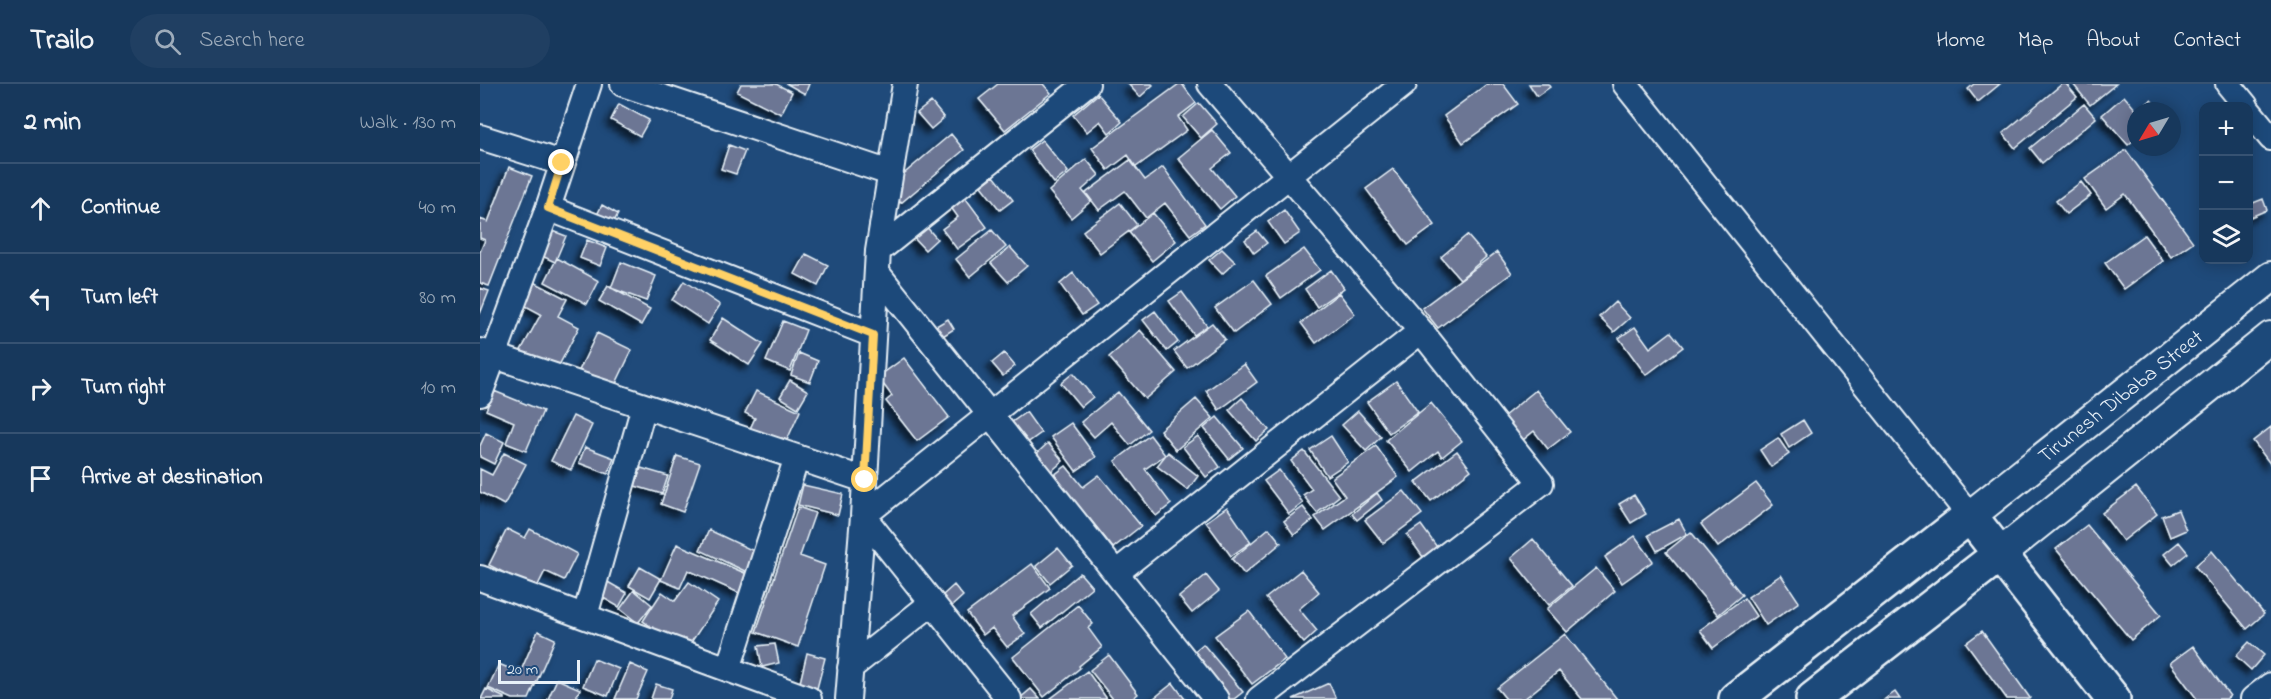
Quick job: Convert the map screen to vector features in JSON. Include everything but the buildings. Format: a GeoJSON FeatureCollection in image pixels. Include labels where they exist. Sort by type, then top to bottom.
{"type":"FeatureCollection","features":[{"type":"Feature","properties":{"kind":"main road"},"geometry":{"type":"LineString","coordinates":[[1970,516],[2113,699]]}},
{"type":"Feature","properties":{"kind":"main road","name":"Tirunesh Dibaba Street"},"geometry":{"type":"LineString","coordinates":[[1739,698],[1970,516]]}},
{"type":"Feature","properties":{"kind":"main road"},"geometry":{"type":"LineString","coordinates":[[1812,699],[2000,554]]}},
{"type":"Feature","properties":{"kind":"street"},"geometry":{"type":"LineString","coordinates":[[480,394],[487,353],[548,208],[589,84]]}},
{"type":"Feature","properties":{"kind":"street"},"geometry":{"type":"LineString","coordinates":[[623,84],[890,173]]}},
{"type":"Feature","properties":{"kind":"street"},"geometry":{"type":"LineString","coordinates":[[848,699],[863,516],[878,262],[905,84]]}},
{"type":"Feature","properties":{"kind":"street"},"geometry":{"type":"LineString","coordinates":[[878,262],[1087,84]]}},
{"type":"Feature","properties":{"kind":"street"},"geometry":{"type":"LineString","coordinates":[[1209,84],[1420,331],[1541,483],[1259,699]]}},
{"type":"Feature","properties":{"kind":"street"},"geometry":{"type":"LineString","coordinates":[[863,516],[1404,84]]}},
{"type":"Feature","properties":{"kind":"street"},"geometry":{"type":"LineString","coordinates":[[1625,84],[1970,516]]}},
{"type":"Feature","properties":{"kind":"street"},"geometry":{"type":"LineString","coordinates":[[2228,84],[2243,102]]}},
{"type":"Feature","properties":{"kind":"street"},"geometry":{"type":"LineString","coordinates":[[2253,116],[2271,138]]}},
{"type":"Feature","properties":{"kind":"street"},"geometry":{"type":"LineString","coordinates":[[480,137],[562,163]]}},
{"type":"Feature","properties":{"kind":"street"},"geometry":{"type":"LineString","coordinates":[[548,208],[873,335]]}},
{"type":"Feature","properties":{"kind":"street"},"geometry":{"type":"LineString","coordinates":[[878,262],[990,416],[1216,699]]}},
{"type":"Feature","properties":{"kind":"street","name":"Tirunesh Dibaba Street"},"geometry":{"type":"LineString","coordinates":[[1970,516],[2271,277]]}},
{"type":"Feature","properties":{"kind":"street"},"geometry":{"type":"LineString","coordinates":[[1116,573],[1420,331]]}},
{"type":"Feature","properties":{"kind":"street"},"geometry":{"type":"LineString","coordinates":[[2000,554],[2271,337]]}},
{"type":"Feature","properties":{"kind":"street"},"geometry":{"type":"LineString","coordinates":[[487,353],[865,480]]}},
{"type":"Feature","properties":{"kind":"street"},"geometry":{"type":"LineString","coordinates":[[585,616],[644,406]]}},
{"type":"Feature","properties":{"kind":"street"},"geometry":{"type":"LineString","coordinates":[[728,669],[797,457]]}},
{"type":"Feature","properties":{"kind":"street"},"geometry":{"type":"LineString","coordinates":[[863,516],[1009,699]]}},
{"type":"Feature","properties":{"kind":"street"},"geometry":{"type":"LineString","coordinates":[[480,578],[809,699]]}},
{"type":"Feature","properties":{"kind":"street"},"geometry":{"type":"LineString","coordinates":[[850,668],[932,603]]}},
{"type":"Feature","properties":{"kind":"street"},"geometry":{"type":"LineString","coordinates":[[2253,699],[2271,685]]}},
{"type":"Feature","properties":{"kind":"route"},"geometry":{"type":"LineString","coordinates":[[562,163],[548,208],[873,335],[865,480]]}}]}
